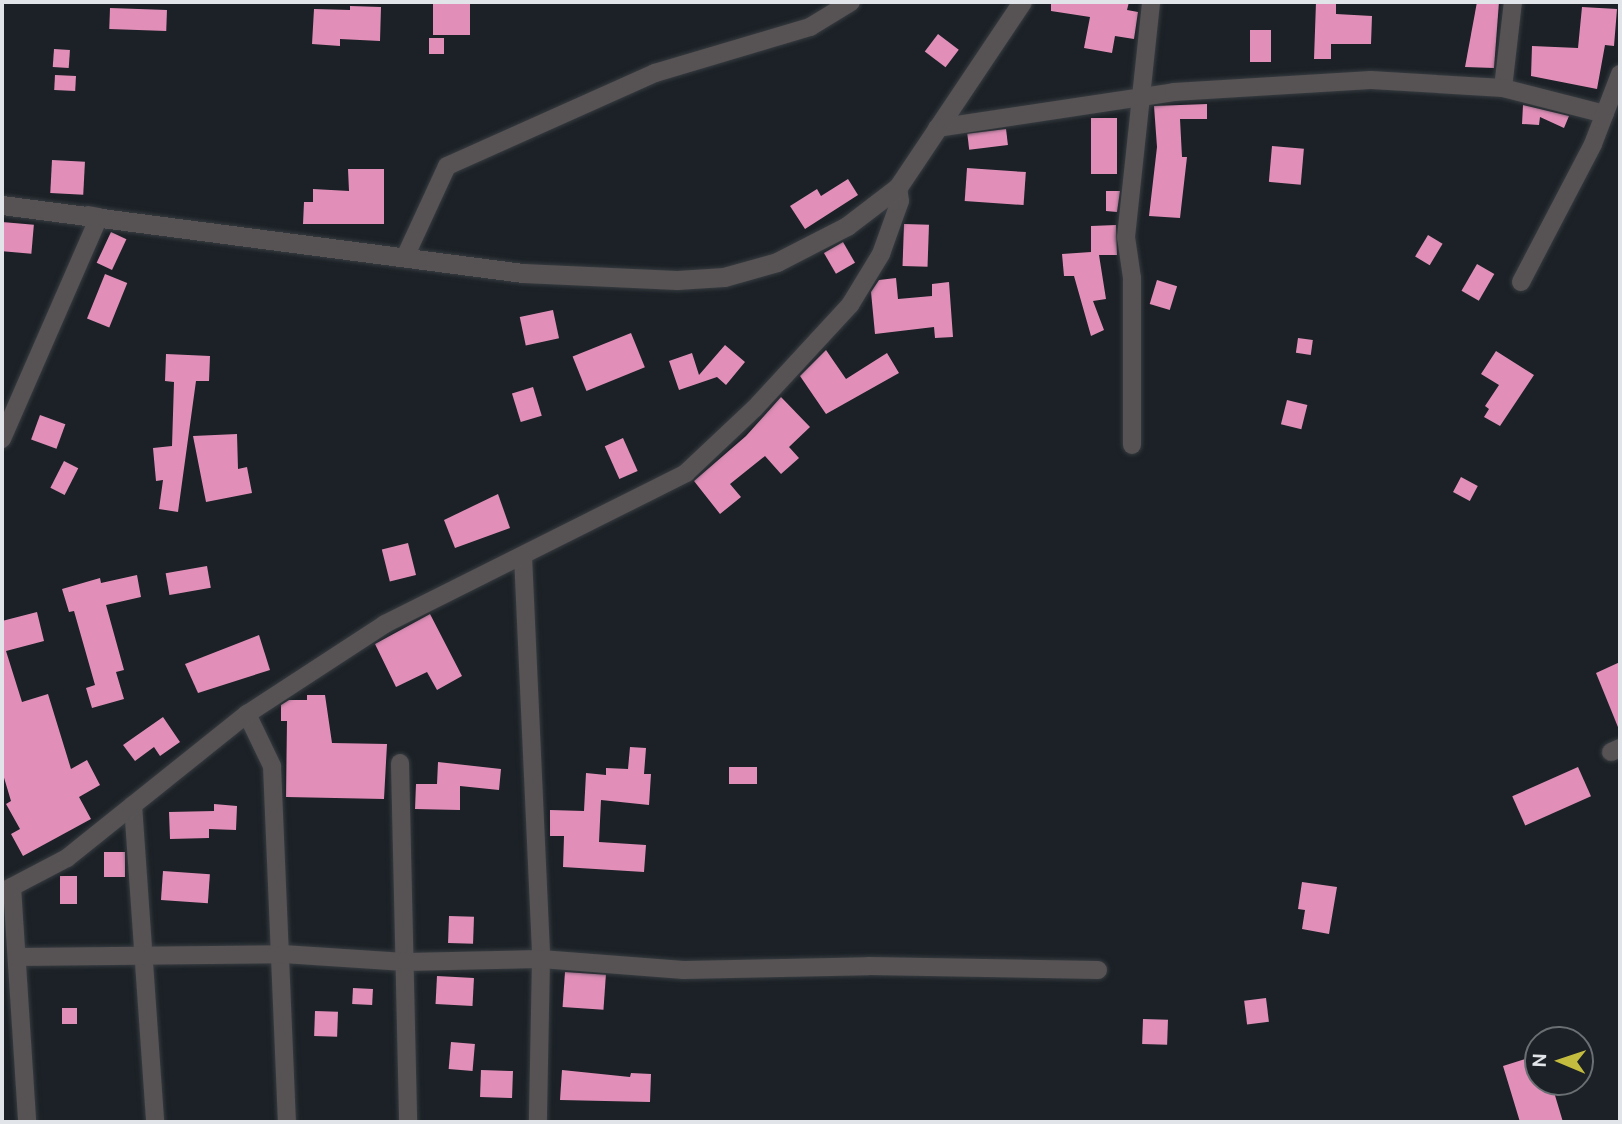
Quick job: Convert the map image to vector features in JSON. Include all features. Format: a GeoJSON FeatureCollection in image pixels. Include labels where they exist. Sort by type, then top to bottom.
{"type":"FeatureCollection","features":[{"type":"Feature","properties":{"kind":"street"},"geometry":{"type":"LineString","coordinates":[[405,257],[446,166],[655,73],[810,27],[851,2]]}},
{"type":"Feature","properties":{"kind":"street"},"geometry":{"type":"LineString","coordinates":[[2,205],[523,273],[677,280],[724,277],[777,262],[847,226],[898,187],[1022,2]]}},
{"type":"Feature","properties":{"kind":"street"},"geometry":{"type":"LineString","coordinates":[[1132,445],[1132,278],[1126,237],[1151,2]]}},
{"type":"Feature","properties":{"kind":"street"},"geometry":{"type":"LineString","coordinates":[[1503,88],[1513,2]]}},
{"type":"Feature","properties":{"kind":"street"},"geometry":{"type":"LineString","coordinates":[[1521,282],[1605,114],[1620,74]]}},
{"type":"Feature","properties":{"kind":"street"},"geometry":{"type":"LineString","coordinates":[[937,128],[1139,99],[1371,79],[1503,88],[1605,114]]}},
{"type":"Feature","properties":{"kind":"street"},"geometry":{"type":"LineString","coordinates":[[27,1122],[17,957],[7,889],[67,858],[247,714],[385,624],[686,473],[754,409],[850,305],[881,254],[900,201],[898,187]]}},
{"type":"Feature","properties":{"kind":"street"},"geometry":{"type":"LineString","coordinates":[[2,193],[5,198],[99,217]]}},
{"type":"Feature","properties":{"kind":"street"},"geometry":{"type":"LineString","coordinates":[[2,439],[99,217]]}},
{"type":"Feature","properties":{"kind":"street"},"geometry":{"type":"LineString","coordinates":[[523,556],[541,959],[538,1122]]}},
{"type":"Feature","properties":{"kind":"street"},"geometry":{"type":"LineString","coordinates":[[247,714],[271,766],[283,954],[287,1122]]}},
{"type":"Feature","properties":{"kind":"street"},"geometry":{"type":"LineString","coordinates":[[400,763],[408,1122]]}},
{"type":"Feature","properties":{"kind":"street"},"geometry":{"type":"LineString","coordinates":[[133,805],[155,1122]]}},
{"type":"Feature","properties":{"kind":"street"},"geometry":{"type":"LineString","coordinates":[[17,957],[283,954],[405,962],[541,959],[684,970],[868,966],[1098,970]]}},
{"type":"Feature","properties":{"kind":"building"},"geometry":{"type":"Polygon","coordinates":[[[433,2],[470,2],[470,35],[433,35],[433,2]]]}},
{"type":"Feature","properties":{"kind":"building"},"geometry":{"type":"Polygon","coordinates":[[[1051,2],[1129,2],[1127,10],[1138,12],[1134,39],[1115,36],[1112,53],[1084,48],[1090,17],[1051,11],[1051,2]]]}},
{"type":"Feature","properties":{"kind":"building"},"geometry":{"type":"Polygon","coordinates":[[[1316,2],[1336,2],[1336,14],[1372,16],[1371,44],[1331,44],[1331,59],[1314,59],[1316,2]]]}},
{"type":"Feature","properties":{"kind":"building"},"geometry":{"type":"Polygon","coordinates":[[[1477,2],[1499,2],[1494,68],[1465,67],[1477,2]]]}},
{"type":"Feature","properties":{"kind":"building"},"geometry":{"type":"Polygon","coordinates":[[[350,6],[381,7],[380,41],[340,39],[340,46],[312,44],[314,9],[350,10],[350,6]]]}},
{"type":"Feature","properties":{"kind":"building"},"geometry":{"type":"Polygon","coordinates":[[[1582,7],[1617,9],[1614,46],[1605,45],[1597,89],[1531,76],[1532,46],[1578,48],[1582,7]]]}},
{"type":"Feature","properties":{"kind":"building"},"geometry":{"type":"Polygon","coordinates":[[[110,8],[167,10],[166,31],[109,29],[110,8]]]}},
{"type":"Feature","properties":{"kind":"building"},"geometry":{"type":"Polygon","coordinates":[[[1250,30],[1271,30],[1271,62],[1250,62],[1250,30]]]}},
{"type":"Feature","properties":{"kind":"building"},"geometry":{"type":"Polygon","coordinates":[[[938,34],[959,50],[946,67],[925,52],[938,34]]]}},
{"type":"Feature","properties":{"kind":"building"},"geometry":{"type":"Polygon","coordinates":[[[429,38],[444,38],[444,54],[429,54],[429,38]]]}},
{"type":"Feature","properties":{"kind":"building"},"geometry":{"type":"Polygon","coordinates":[[[54,49],[70,50],[69,68],[53,67],[54,49]]]}},
{"type":"Feature","properties":{"kind":"building"},"geometry":{"type":"Polygon","coordinates":[[[55,75],[76,76],[75,91],[54,90],[55,75]]]}},
{"type":"Feature","properties":{"kind":"building"},"geometry":{"type":"Polygon","coordinates":[[[1207,104],[1207,119],[1180,119],[1182,157],[1187,157],[1180,218],[1149,216],[1157,147],[1154,106],[1207,104]]]}},
{"type":"Feature","properties":{"kind":"building"},"geometry":{"type":"Polygon","coordinates":[[[1523,105],[1569,116],[1564,128],[1540,117],[1539,125],[1522,124],[1523,105]]]}},
{"type":"Feature","properties":{"kind":"building"},"geometry":{"type":"Polygon","coordinates":[[[1091,118],[1117,118],[1117,174],[1091,174],[1091,118]]]}},
{"type":"Feature","properties":{"kind":"building"},"geometry":{"type":"Polygon","coordinates":[[[1006,129],[1008,145],[969,150],[967,134],[1006,129]]]}},
{"type":"Feature","properties":{"kind":"building"},"geometry":{"type":"Polygon","coordinates":[[[1272,146],[1304,149],[1301,185],[1269,182],[1272,146]]]}},
{"type":"Feature","properties":{"kind":"building"},"geometry":{"type":"Polygon","coordinates":[[[52,160],[85,162],[83,195],[50,193],[52,160]]]}},
{"type":"Feature","properties":{"kind":"building"},"geometry":{"type":"Polygon","coordinates":[[[967,168],[1026,172],[1024,205],[965,201],[967,168]]]}},
{"type":"Feature","properties":{"kind":"building"},"geometry":{"type":"Polygon","coordinates":[[[348,169],[384,169],[384,224],[303,224],[304,202],[313,202],[313,189],[349,191],[348,169]]]}},
{"type":"Feature","properties":{"kind":"building"},"geometry":{"type":"Polygon","coordinates":[[[848,179],[858,195],[805,229],[790,206],[817,189],[821,196],[848,179]]]}},
{"type":"Feature","properties":{"kind":"building"},"geometry":{"type":"Polygon","coordinates":[[[1106,191],[1120,191],[1117,212],[1106,211],[1106,191]]]}},
{"type":"Feature","properties":{"kind":"building"},"geometry":{"type":"Polygon","coordinates":[[[2,222],[34,225],[31,254],[2,251],[2,222]]]}},
{"type":"Feature","properties":{"kind":"building"},"geometry":{"type":"Polygon","coordinates":[[[904,224],[929,225],[928,267],[903,266],[904,224]]]}},
{"type":"Feature","properties":{"kind":"building"},"geometry":{"type":"Polygon","coordinates":[[[1116,225],[1117,255],[1099,255],[1106,299],[1093,301],[1104,330],[1091,336],[1074,276],[1064,276],[1062,254],[1091,252],[1091,226],[1116,225]]]}},
{"type":"Feature","properties":{"kind":"building"},"geometry":{"type":"Polygon","coordinates":[[[111,232],[126,239],[112,270],[97,263],[111,232]]]}},
{"type":"Feature","properties":{"kind":"building"},"geometry":{"type":"Polygon","coordinates":[[[1428,235],[1443,244],[1430,265],[1415,256],[1428,235]]]}},
{"type":"Feature","properties":{"kind":"building"},"geometry":{"type":"Polygon","coordinates":[[[843,242],[855,263],[836,274],[824,253],[843,242]]]}},
{"type":"Feature","properties":{"kind":"building"},"geometry":{"type":"Polygon","coordinates":[[[1477,264],[1494,274],[1479,301],[1462,291],[1477,264]]]}},
{"type":"Feature","properties":{"kind":"building"},"geometry":{"type":"Polygon","coordinates":[[[105,274],[127,283],[109,327],[87,319],[105,274]]]}},
{"type":"Feature","properties":{"kind":"building"},"geometry":{"type":"Polygon","coordinates":[[[896,278],[898,299],[932,296],[932,284],[949,282],[953,337],[935,338],[934,327],[875,334],[871,292],[879,280],[896,278]]]}},
{"type":"Feature","properties":{"kind":"building"},"geometry":{"type":"Polygon","coordinates":[[[1157,280],[1177,286],[1170,310],[1150,304],[1157,280]]]}},
{"type":"Feature","properties":{"kind":"building"},"geometry":{"type":"Polygon","coordinates":[[[553,310],[559,338],[526,345],[520,317],[553,310]]]}},
{"type":"Feature","properties":{"kind":"building"},"geometry":{"type":"Polygon","coordinates":[[[631,333],[645,367],[586,391],[573,357],[631,333]]]}},
{"type":"Feature","properties":{"kind":"building"},"geometry":{"type":"Polygon","coordinates":[[[1298,338],[1313,340],[1311,355],[1296,353],[1298,338]]]}},
{"type":"Feature","properties":{"kind":"building"},"geometry":{"type":"Polygon","coordinates":[[[725,345],[745,362],[726,385],[717,377],[679,390],[669,361],[692,353],[699,375],[725,345]]]}},
{"type":"Feature","properties":{"kind":"building"},"geometry":{"type":"Polygon","coordinates":[[[826,350],[846,379],[887,353],[899,373],[826,414],[800,376],[826,350]]]}},
{"type":"Feature","properties":{"kind":"building"},"geometry":{"type":"Polygon","coordinates":[[[1496,351],[1534,375],[1500,426],[1484,417],[1489,409],[1485,406],[1499,385],[1481,374],[1496,351]]]}},
{"type":"Feature","properties":{"kind":"building"},"geometry":{"type":"Polygon","coordinates":[[[166,354],[210,356],[209,381],[196,381],[178,512],[159,509],[163,480],[156,481],[153,448],[172,446],[174,382],[165,381],[166,354]]]}},
{"type":"Feature","properties":{"kind":"building"},"geometry":{"type":"Polygon","coordinates":[[[533,387],[542,416],[521,422],[512,393],[533,387]]]}},
{"type":"Feature","properties":{"kind":"building"},"geometry":{"type":"Polygon","coordinates":[[[781,397],[810,427],[789,447],[799,458],[781,474],[765,456],[730,484],[741,497],[720,514],[694,481],[746,436],[781,397]]]}},
{"type":"Feature","properties":{"kind":"building"},"geometry":{"type":"Polygon","coordinates":[[[1287,400],[1307,405],[1301,429],[1281,424],[1287,400]]]}},
{"type":"Feature","properties":{"kind":"building"},"geometry":{"type":"Polygon","coordinates":[[[40,415],[65,424],[56,449],[31,439],[40,415]]]}},
{"type":"Feature","properties":{"kind":"building"},"geometry":{"type":"Polygon","coordinates":[[[237,434],[238,469],[247,467],[252,493],[206,502],[193,436],[237,434]]]}},
{"type":"Feature","properties":{"kind":"building"},"geometry":{"type":"Polygon","coordinates":[[[623,438],[638,471],[619,479],[605,446],[623,438]]]}},
{"type":"Feature","properties":{"kind":"building"},"geometry":{"type":"Polygon","coordinates":[[[64,461],[78,468],[65,495],[50,488],[64,461]]]}},
{"type":"Feature","properties":{"kind":"building"},"geometry":{"type":"Polygon","coordinates":[[[1461,477],[1478,486],[1470,501],[1453,492],[1461,477]]]}},
{"type":"Feature","properties":{"kind":"building"},"geometry":{"type":"Polygon","coordinates":[[[498,494],[510,528],[455,548],[444,520],[498,494]]]}},
{"type":"Feature","properties":{"kind":"building"},"geometry":{"type":"Polygon","coordinates":[[[408,543],[416,575],[390,582],[382,550],[408,543]]]}},
{"type":"Feature","properties":{"kind":"building"},"geometry":{"type":"Polygon","coordinates":[[[207,566],[211,588],[169,595],[166,573],[207,566]]]}},
{"type":"Feature","properties":{"kind":"building"},"geometry":{"type":"Polygon","coordinates":[[[137,575],[141,597],[106,605],[124,670],[116,672],[124,699],[92,708],[86,688],[95,685],[74,611],[69,612],[62,589],[100,578],[101,583],[137,575]]]}},
{"type":"Feature","properties":{"kind":"building"},"geometry":{"type":"Polygon","coordinates":[[[37,612],[44,641],[6,651],[22,702],[48,694],[71,769],[87,760],[100,785],[79,797],[91,819],[23,856],[11,834],[20,829],[6,804],[11,801],[2,771],[2,621],[37,612]]]}},
{"type":"Feature","properties":{"kind":"building"},"geometry":{"type":"Polygon","coordinates":[[[430,614],[462,676],[437,690],[427,672],[396,687],[375,644],[430,614]]]}},
{"type":"Feature","properties":{"kind":"building"},"geometry":{"type":"Polygon","coordinates":[[[259,635],[270,670],[198,693],[185,664],[259,635]]]}},
{"type":"Feature","properties":{"kind":"building"},"geometry":{"type":"Polygon","coordinates":[[[1620,662],[1620,732],[1596,673],[1620,662]]]}},
{"type":"Feature","properties":{"kind":"building"},"geometry":{"type":"Polygon","coordinates":[[[307,695],[325,695],[332,743],[387,744],[384,799],[286,797],[287,721],[281,721],[281,705],[289,700],[307,700],[307,695]]]}},
{"type":"Feature","properties":{"kind":"building"},"geometry":{"type":"Polygon","coordinates":[[[163,717],[180,742],[160,756],[154,747],[135,761],[123,745],[163,717]]]}},
{"type":"Feature","properties":{"kind":"building"},"geometry":{"type":"Polygon","coordinates":[[[630,747],[646,748],[644,774],[651,774],[649,805],[601,800],[599,842],[646,845],[644,872],[563,867],[564,836],[550,836],[550,810],[584,811],[586,773],[606,775],[606,768],[628,769],[630,747]]]}},
{"type":"Feature","properties":{"kind":"building"},"geometry":{"type":"Polygon","coordinates":[[[438,762],[501,769],[499,790],[460,786],[460,810],[415,809],[416,784],[437,784],[438,762]]]}},
{"type":"Feature","properties":{"kind":"building"},"geometry":{"type":"Polygon","coordinates":[[[729,767],[757,767],[757,784],[729,784],[729,767]]]}},
{"type":"Feature","properties":{"kind":"building"},"geometry":{"type":"Polygon","coordinates":[[[1578,767],[1591,796],[1525,826],[1512,796],[1578,767]]]}},
{"type":"Feature","properties":{"kind":"building"},"geometry":{"type":"Polygon","coordinates":[[[214,804],[237,806],[236,830],[209,829],[209,838],[170,839],[169,812],[214,811],[214,804]]]}},
{"type":"Feature","properties":{"kind":"building"},"geometry":{"type":"Polygon","coordinates":[[[104,852],[125,852],[125,877],[104,877],[104,852]]]}},
{"type":"Feature","properties":{"kind":"building"},"geometry":{"type":"Polygon","coordinates":[[[163,871],[210,874],[208,903],[161,900],[163,871]]]}},
{"type":"Feature","properties":{"kind":"building"},"geometry":{"type":"Polygon","coordinates":[[[60,876],[77,876],[77,904],[60,904],[60,876]]]}},
{"type":"Feature","properties":{"kind":"building"},"geometry":{"type":"Polygon","coordinates":[[[1302,882],[1337,887],[1329,934],[1302,929],[1305,910],[1298,909],[1302,882]]]}},
{"type":"Feature","properties":{"kind":"building"},"geometry":{"type":"Polygon","coordinates":[[[449,916],[474,917],[473,944],[448,943],[449,916]]]}},
{"type":"Feature","properties":{"kind":"building"},"geometry":{"type":"Polygon","coordinates":[[[565,972],[606,975],[603,1010],[563,1007],[565,972]]]}},
{"type":"Feature","properties":{"kind":"building"},"geometry":{"type":"Polygon","coordinates":[[[437,976],[474,978],[472,1006],[436,1004],[437,976]]]}},
{"type":"Feature","properties":{"kind":"building"},"geometry":{"type":"Polygon","coordinates":[[[353,988],[373,989],[372,1005],[352,1004],[353,988]]]}},
{"type":"Feature","properties":{"kind":"building"},"geometry":{"type":"Polygon","coordinates":[[[1266,998],[1269,1022],[1247,1025],[1244,1001],[1266,998]]]}},
{"type":"Feature","properties":{"kind":"building"},"geometry":{"type":"Polygon","coordinates":[[[62,1008],[77,1008],[77,1024],[62,1024],[62,1008]]]}},
{"type":"Feature","properties":{"kind":"building"},"geometry":{"type":"Polygon","coordinates":[[[315,1011],[338,1012],[337,1037],[314,1036],[315,1011]]]}},
{"type":"Feature","properties":{"kind":"building"},"geometry":{"type":"Polygon","coordinates":[[[1143,1019],[1168,1020],[1167,1045],[1142,1044],[1143,1019]]]}},
{"type":"Feature","properties":{"kind":"building"},"geometry":{"type":"Polygon","coordinates":[[[451,1042],[475,1044],[473,1071],[449,1069],[451,1042]]]}},
{"type":"Feature","properties":{"kind":"building"},"geometry":{"type":"Polygon","coordinates":[[[1524,1059],[1524,1096],[1555,1096],[1563,1122],[1520,1122],[1503,1066],[1524,1059]]]}},
{"type":"Feature","properties":{"kind":"building"},"geometry":{"type":"Polygon","coordinates":[[[481,1070],[513,1071],[512,1098],[480,1097],[481,1070]]]}},
{"type":"Feature","properties":{"kind":"building"},"geometry":{"type":"Polygon","coordinates":[[[562,1070],[630,1077],[631,1073],[651,1074],[650,1102],[560,1100],[562,1070]]]}}]}
